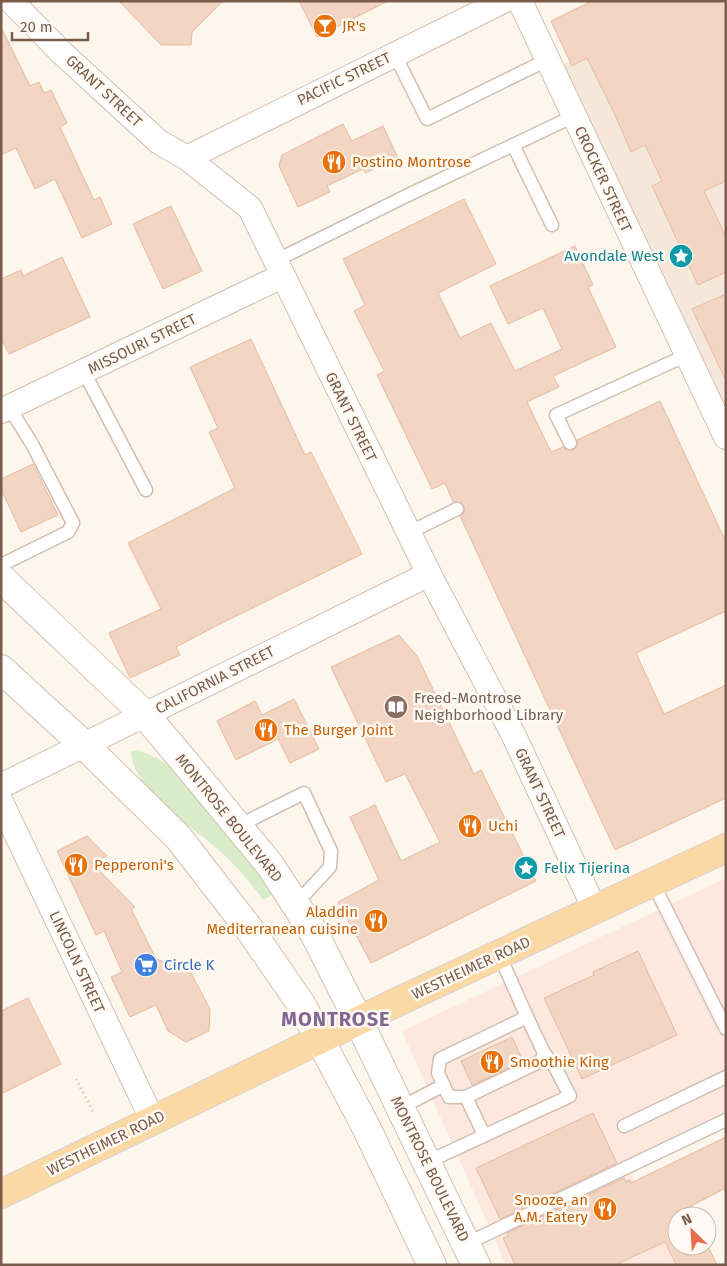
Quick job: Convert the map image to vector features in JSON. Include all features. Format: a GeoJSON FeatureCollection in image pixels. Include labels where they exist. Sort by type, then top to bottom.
{"type":"FeatureCollection","features":[{"type":"Feature","properties":{"kind":"main road","name":"MONTROSE BOULEVARD"},"geometry":{"type":"LineString","coordinates":[[1,578],[145,715],[270,865],[314,933],[471,1254]]}},
{"type":"Feature","properties":{"kind":"main road"},"geometry":{"type":"LineString","coordinates":[[1,669],[84,745],[178,837],[250,930],[302,1004],[365,1125],[432,1265]]}},
{"type":"Feature","properties":{"kind":"main road","name":"WESTHEIMER ROAD"},"geometry":{"type":"LineString","coordinates":[[1,1194],[358,1020],[726,848]]}},
{"type":"Feature","properties":{"kind":"street","name":"GRANT STREET"},"geometry":{"type":"LineString","coordinates":[[11,1],[62,52],[159,142],[187,158],[250,208],[408,533],[514,736],[595,910]]}},
{"type":"Feature","properties":{"kind":"street","name":"PACIFIC STREET"},"geometry":{"type":"LineString","coordinates":[[187,158],[503,1]]}},
{"type":"Feature","properties":{"kind":"street","name":"CROCKER STREET"},"geometry":{"type":"LineString","coordinates":[[520,1],[726,437]]}},
{"type":"Feature","properties":{"kind":"street","name":"MISSOURI STREET"},"geometry":{"type":"LineString","coordinates":[[5,409],[84,372],[279,268]]}},
{"type":"Feature","properties":{"kind":"street","name":"CALIFORNIA STREET"},"geometry":{"type":"LineString","coordinates":[[1,786],[429,574]]}},
{"type":"Feature","properties":{"kind":"street","name":"LINCOLN STREET"},"geometry":{"type":"LineString","coordinates":[[1,802],[153,1121]]}},
{"type":"Feature","properties":{"kind":"lane"},"geometry":{"type":"LineString","coordinates":[[395,55],[426,119],[548,60]]}},
{"type":"Feature","properties":{"kind":"lane"},"geometry":{"type":"LineString","coordinates":[[279,268],[404,197],[574,116]]}},
{"type":"Feature","properties":{"kind":"lane"},"geometry":{"type":"LineString","coordinates":[[513,145],[552,225]]}},
{"type":"Feature","properties":{"kind":"lane"},"geometry":{"type":"LineString","coordinates":[[570,444],[556,415],[687,355]]}},
{"type":"Feature","properties":{"kind":"lane"},"geometry":{"type":"LineString","coordinates":[[84,372],[146,490]]}},
{"type":"Feature","properties":{"kind":"lane"},"geometry":{"type":"LineString","coordinates":[[1,565],[68,532],[73,523],[32,444],[5,409]]}},
{"type":"Feature","properties":{"kind":"lane"},"geometry":{"type":"LineString","coordinates":[[408,533],[457,509]]}},
{"type":"Feature","properties":{"kind":"lane"},"geometry":{"type":"LineString","coordinates":[[238,826],[304,793],[331,851],[330,867],[295,905]]}},
{"type":"Feature","properties":{"kind":"lane"},"geometry":{"type":"LineString","coordinates":[[653,883],[726,1029]]}},
{"type":"Feature","properties":{"kind":"lane"},"geometry":{"type":"LineString","coordinates":[[427,1162],[570,1096],[555,1067],[544,1053],[499,954]]}},
{"type":"Feature","properties":{"kind":"lane"},"geometry":{"type":"LineString","coordinates":[[527,1018],[440,1059],[438,1073],[449,1097],[466,1097],[541,1061],[544,1053]]}},
{"type":"Feature","properties":{"kind":"lane"},"geometry":{"type":"LineString","coordinates":[[624,1126],[726,1077]]}},
{"type":"Feature","properties":{"kind":"lane"},"geometry":{"type":"LineString","coordinates":[[400,1108],[444,1086]]}},
{"type":"Feature","properties":{"kind":"lane"},"geometry":{"type":"LineString","coordinates":[[466,1097],[484,1135]]}},
{"type":"Feature","properties":{"kind":"lane"},"geometry":{"type":"LineString","coordinates":[[471,1254],[726,1120]]}},
{"type":"Feature","properties":{"kind":"path"},"geometry":{"type":"LineString","coordinates":[[76,1079],[93,1112]]}},
{"type":"Feature","properties":{"kind":"shaded area","name":"Avondale West"},"geometry":{"type":"Polygon","coordinates":[[[692,1],[726,1],[726,440],[546,73],[692,1]]]}},
{"type":"Feature","properties":{"kind":"shaded area"},"geometry":{"type":"Polygon","coordinates":[[[726,878],[726,1115],[625,1162],[667,1249],[667,1256],[671,1256],[675,1265],[506,1265],[402,1031],[726,878]]]}},
{"type":"Feature","properties":{"kind":"green space"},"geometry":{"type":"Polygon","coordinates":[[[138,750],[157,758],[173,768],[225,825],[274,894],[263,900],[229,859],[154,795],[142,781],[134,766],[131,751],[138,750]]]}},
{"type":"Feature","properties":{"kind":"building"},"geometry":{"type":"Polygon","coordinates":[[[119,1],[223,1],[192,32],[191,45],[161,45],[119,1]]]}},
{"type":"Feature","properties":{"kind":"building","name":"JR's"},"geometry":{"type":"Polygon","coordinates":[[[299,1],[388,1],[317,37],[299,1]]]}},
{"type":"Feature","properties":{"kind":"building"},"geometry":{"type":"Polygon","coordinates":[[[592,1],[726,1],[726,181],[704,191],[726,237],[726,272],[698,285],[652,186],[662,181],[645,145],[631,152],[587,58],[572,66],[551,21],[592,1]]]}},
{"type":"Feature","properties":{"kind":"building"},"geometry":{"type":"Polygon","coordinates":[[[1,27],[30,86],[39,82],[44,93],[51,90],[67,123],[60,127],[94,200],[100,197],[112,224],[82,238],[55,179],[35,189],[16,148],[1,155],[1,27]]]}},
{"type":"Feature","properties":{"kind":"building","name":"Postino Montrose"},"geometry":{"type":"Polygon","coordinates":[[[343,124],[352,141],[383,126],[398,158],[365,173],[363,169],[327,186],[330,192],[298,207],[279,166],[282,155],[343,124]]]}},
{"type":"Feature","properties":{"kind":"building"},"geometry":{"type":"Polygon","coordinates":[[[464,199],[496,264],[438,293],[460,338],[491,323],[515,371],[562,349],[543,308],[508,324],[490,286],[575,246],[593,285],[588,287],[616,347],[553,376],[559,387],[527,402],[551,452],[563,447],[566,450],[573,450],[577,447],[577,440],[660,401],[726,542],[726,611],[636,653],[664,714],[726,685],[726,798],[615,850],[460,516],[464,513],[464,506],[461,502],[453,502],[445,483],[432,489],[377,375],[384,371],[354,311],[365,305],[343,259],[464,199]]]}},
{"type":"Feature","properties":{"kind":"building"},"geometry":{"type":"Polygon","coordinates":[[[171,206],[202,271],[163,289],[133,224],[171,206]]]}},
{"type":"Feature","properties":{"kind":"building"},"geometry":{"type":"Polygon","coordinates":[[[62,257],[90,317],[9,354],[1,338],[1,279],[21,270],[23,276],[62,257]]]}},
{"type":"Feature","properties":{"kind":"building"},"geometry":{"type":"Polygon","coordinates":[[[726,294],[726,381],[692,309],[726,294]]]}},
{"type":"Feature","properties":{"kind":"building"},"geometry":{"type":"Polygon","coordinates":[[[251,339],[305,455],[311,452],[362,554],[176,647],[180,655],[130,678],[109,633],[161,609],[128,543],[235,488],[209,432],[218,428],[190,367],[251,339]]]}},
{"type":"Feature","properties":{"kind":"building"},"geometry":{"type":"Polygon","coordinates":[[[33,464],[58,515],[21,532],[1,489],[1,479],[33,464]]]}},
{"type":"Feature","properties":{"kind":"building"},"geometry":{"type":"Polygon","coordinates":[[[399,635],[417,656],[474,774],[481,770],[536,881],[371,963],[338,902],[379,880],[350,817],[375,805],[401,861],[440,842],[405,774],[386,782],[331,667],[399,635]]]}},
{"type":"Feature","properties":{"kind":"building","name":"The Burger Joint"},"geometry":{"type":"Polygon","coordinates":[[[294,699],[319,749],[290,763],[278,739],[236,760],[217,721],[255,701],[262,715],[294,699]]]}},
{"type":"Feature","properties":{"kind":"building"},"geometry":{"type":"Polygon","coordinates":[[[87,836],[107,856],[92,863],[135,907],[131,909],[156,959],[190,971],[210,1009],[209,1031],[186,1042],[168,1031],[156,1005],[130,1017],[111,977],[122,972],[104,931],[96,935],[57,851],[87,836]]]}},
{"type":"Feature","properties":{"kind":"building"},"geometry":{"type":"Polygon","coordinates":[[[638,951],[677,1035],[582,1079],[544,998],[594,975],[593,972],[638,951]]]}},
{"type":"Feature","properties":{"kind":"building"},"geometry":{"type":"Polygon","coordinates":[[[28,998],[61,1064],[1,1094],[1,1011],[28,998]]]}},
{"type":"Feature","properties":{"kind":"building","name":"Smoothie King"},"geometry":{"type":"Polygon","coordinates":[[[512,1037],[523,1061],[472,1085],[461,1061],[512,1037]]]}},
{"type":"Feature","properties":{"kind":"building"},"geometry":{"type":"Polygon","coordinates":[[[593,1113],[617,1163],[500,1219],[476,1168],[593,1113]]]}},
{"type":"Feature","properties":{"kind":"building"},"geometry":{"type":"Polygon","coordinates":[[[726,1137],[726,1188],[691,1206],[667,1206],[667,1246],[665,1242],[615,1265],[515,1265],[503,1238],[508,1236],[507,1233],[624,1178],[625,1182],[630,1180],[631,1183],[726,1137]]]}},
{"type":"Feature","properties":{"kind":"building"},"geometry":{"type":"Polygon","coordinates":[[[672,1256],[713,1256],[717,1265],[676,1265],[672,1256]]]}},
{"type":"Feature","properties":{"kind":"place","name":"JR's"},"geometry":{"type":"Point","coordinates":[325,26]}},
{"type":"Feature","properties":{"kind":"place","name":"Postino Montrose"},"geometry":{"type":"Point","coordinates":[334,162]}},
{"type":"Feature","properties":{"kind":"place","name":"Avondale West"},"geometry":{"type":"Point","coordinates":[681,256]}},
{"type":"Feature","properties":{"kind":"place","name":"Freed-Montrose Neighborhood Library"},"geometry":{"type":"Point","coordinates":[396,707]}},
{"type":"Feature","properties":{"kind":"place","name":"The Burger Joint"},"geometry":{"type":"Point","coordinates":[266,730]}},
{"type":"Feature","properties":{"kind":"place","name":"Uchi"},"geometry":{"type":"Point","coordinates":[470,826]}},
{"type":"Feature","properties":{"kind":"place","name":"Pepperoni's"},"geometry":{"type":"Point","coordinates":[76,865]}},
{"type":"Feature","properties":{"kind":"place","name":"Felix Tijerina"},"geometry":{"type":"Point","coordinates":[526,868]}},
{"type":"Feature","properties":{"kind":"place","name":"Aladdin Mediterranean cuisine"},"geometry":{"type":"Point","coordinates":[376,921]}},
{"type":"Feature","properties":{"kind":"place","name":"Circle K"},"geometry":{"type":"Point","coordinates":[146,965]}},
{"type":"Feature","properties":{"kind":"place","name":"Smoothie King"},"geometry":{"type":"Point","coordinates":[492,1062]}},
{"type":"Feature","properties":{"kind":"place","name":"Snooze, an A.M. Eatery"},"geometry":{"type":"Point","coordinates":[605,1209]}},
{"type":"Feature","properties":{"kind":"district","name":"MONTROSE"},"geometry":{"type":"Point","coordinates":[336,1019]}}]}
